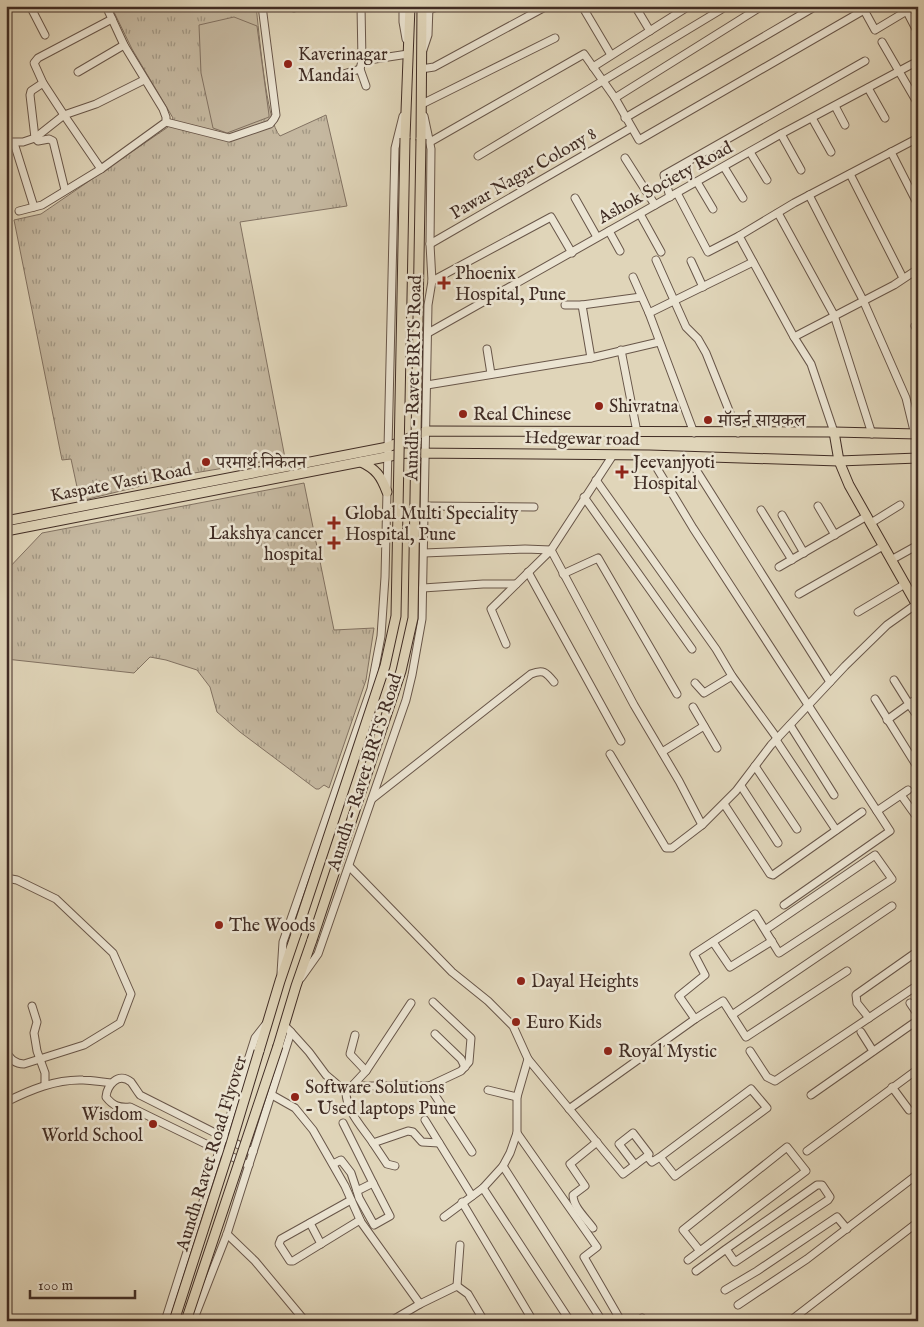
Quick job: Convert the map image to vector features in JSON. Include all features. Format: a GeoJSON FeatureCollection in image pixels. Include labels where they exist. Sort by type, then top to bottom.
{"type":"FeatureCollection","features":[{"type":"Feature","properties":{"kind":"main road","name":"Aundh Ravet Road Flyover"},"geometry":{"type":"LineString","coordinates":[[174,1321],[228,1154],[280,980],[385,666],[396,616],[404,138],[410,6]]}},
{"type":"Feature","properties":{"kind":"main road","name":"Aundh Ravet Road Flyover"},"geometry":{"type":"LineString","coordinates":[[186,1321],[278,1046],[288,1029],[296,986],[401,671],[413,618],[425,140],[421,53],[427,8]]}},
{"type":"Feature","properties":{"kind":"main road","name":"Kaspate Vasti Road"},"geometry":{"type":"LineString","coordinates":[[6,531],[388,447],[426,431]]}},
{"type":"Feature","properties":{"kind":"main road","name":"Hedgewar road"},"geometry":{"type":"LineString","coordinates":[[426,431],[916,434]]}},
{"type":"Feature","properties":{"kind":"main road"},"geometry":{"type":"LineString","coordinates":[[834,432],[839,461],[849,485],[917,605]]}},
{"type":"Feature","properties":{"kind":"main road","name":"Hedgewar road"},"geometry":{"type":"LineString","coordinates":[[388,456],[425,452],[649,455],[839,461],[918,458]]}},
{"type":"Feature","properties":{"kind":"main road","name":"Kaspate Vasti Road"},"geometry":{"type":"LineString","coordinates":[[6,521],[388,456]]}},
{"type":"Feature","properties":{"kind":"main road"},"geometry":{"type":"LineString","coordinates":[[361,462],[377,471],[382,478],[387,492]]}},
{"type":"Feature","properties":{"kind":"street"},"geometry":{"type":"LineString","coordinates":[[30,6],[45,35]]}},
{"type":"Feature","properties":{"kind":"street"},"geometry":{"type":"LineString","coordinates":[[106,6],[124,45],[166,117],[166,122]]}},
{"type":"Feature","properties":{"kind":"street"},"geometry":{"type":"LineString","coordinates":[[166,122],[229,138],[264,126],[274,120],[276,115],[262,6]]}},
{"type":"Feature","properties":{"kind":"street"},"geometry":{"type":"LineString","coordinates":[[293,6],[294,8],[301,6]]}},
{"type":"Feature","properties":{"kind":"street"},"geometry":{"type":"LineString","coordinates":[[361,6],[361,65],[366,86]]}},
{"type":"Feature","properties":{"kind":"street"},"geometry":{"type":"LineString","coordinates":[[337,76],[361,65],[408,50],[403,22],[403,6]]}},
{"type":"Feature","properties":{"kind":"street"},"geometry":{"type":"LineString","coordinates":[[427,8],[439,6]]}},
{"type":"Feature","properties":{"kind":"street"},"geometry":{"type":"LineString","coordinates":[[421,70],[434,67],[547,6]]}},
{"type":"Feature","properties":{"kind":"street"},"geometry":{"type":"LineString","coordinates":[[582,6],[611,55]]}},
{"type":"Feature","properties":{"kind":"street"},"geometry":{"type":"LineString","coordinates":[[635,6],[650,31]]}},
{"type":"Feature","properties":{"kind":"street"},"geometry":{"type":"LineString","coordinates":[[615,98],[762,6]]}},
{"type":"Feature","properties":{"kind":"street"},"geometry":{"type":"LineString","coordinates":[[625,118],[816,6]]}},
{"type":"Feature","properties":{"kind":"street"},"geometry":{"type":"LineString","coordinates":[[425,140],[584,54],[615,98],[639,140],[868,8],[875,30],[915,6]]}},
{"type":"Feature","properties":{"kind":"street"},"geometry":{"type":"LineString","coordinates":[[593,67],[688,7]]}},
{"type":"Feature","properties":{"kind":"street"},"geometry":{"type":"LineString","coordinates":[[478,156],[722,9]]}},
{"type":"Feature","properties":{"kind":"street"},"geometry":{"type":"LineString","coordinates":[[906,10],[918,33]]}},
{"type":"Feature","properties":{"kind":"street"},"geometry":{"type":"LineString","coordinates":[[101,169],[64,116],[34,66],[35,61],[112,19]]}},
{"type":"Feature","properties":{"kind":"street"},"geometry":{"type":"LineString","coordinates":[[422,107],[555,38]]}},
{"type":"Feature","properties":{"kind":"street"},"geometry":{"type":"LineString","coordinates":[[882,42],[918,104]]}},
{"type":"Feature","properties":{"kind":"street"},"geometry":{"type":"LineString","coordinates":[[78,72],[124,45]]}},
{"type":"Feature","properties":{"kind":"street"},"geometry":{"type":"LineString","coordinates":[[865,61],[664,175],[673,195],[708,252],[809,195],[918,138]]}},
{"type":"Feature","properties":{"kind":"street","name":"Ashok Society Road"},"geometry":{"type":"LineString","coordinates":[[428,333],[781,134],[918,61]]}},
{"type":"Feature","properties":{"kind":"street"},"geometry":{"type":"LineString","coordinates":[[34,207],[10,142],[23,142],[35,138],[64,116],[96,104],[144,80]]}},
{"type":"Feature","properties":{"kind":"street"},"geometry":{"type":"LineString","coordinates":[[35,138],[30,94],[31,91],[43,83]]}},
{"type":"Feature","properties":{"kind":"street"},"geometry":{"type":"LineString","coordinates":[[868,88],[885,118]]}},
{"type":"Feature","properties":{"kind":"street"},"geometry":{"type":"LineString","coordinates":[[835,106],[845,125]]}},
{"type":"Feature","properties":{"kind":"street","name":"Aundh - Ravet BRTS Road"},"geometry":{"type":"LineString","coordinates":[[280,980],[283,942],[371,689],[377,664],[382,624],[387,492],[395,148],[405,108]]}},
{"type":"Feature","properties":{"kind":"street"},"geometry":{"type":"LineString","coordinates":[[812,118],[831,152]]}},
{"type":"Feature","properties":{"kind":"street"},"geometry":{"type":"LineString","coordinates":[[19,211],[42,205],[101,169],[166,122]]}},
{"type":"Feature","properties":{"kind":"street","name":"Pawar Nagar Colony 8"},"geometry":{"type":"LineString","coordinates":[[430,244],[631,128]]}},
{"type":"Feature","properties":{"kind":"street"},"geometry":{"type":"LineString","coordinates":[[781,134],[801,170]]}},
{"type":"Feature","properties":{"kind":"street"},"geometry":{"type":"LineString","coordinates":[[35,138],[38,141],[49,139],[53,141],[65,190]]}},
{"type":"Feature","properties":{"kind":"street","name":"Aundh - Ravet BRTS Road"},"geometry":{"type":"LineString","coordinates":[[296,986],[318,954],[406,700],[422,618],[428,305],[432,281],[430,244],[431,149],[425,140]]}},
{"type":"Feature","properties":{"kind":"street"},"geometry":{"type":"LineString","coordinates":[[750,152],[767,180]]}},
{"type":"Feature","properties":{"kind":"street"},"geometry":{"type":"LineString","coordinates":[[891,152],[918,205]]}},
{"type":"Feature","properties":{"kind":"street"},"geometry":{"type":"LineString","coordinates":[[625,158],[655,205]]}},
{"type":"Feature","properties":{"kind":"street"},"geometry":{"type":"LineString","coordinates":[[724,167],[743,198]]}},
{"type":"Feature","properties":{"kind":"street"},"geometry":{"type":"LineString","coordinates":[[850,174],[903,278]]}},
{"type":"Feature","properties":{"kind":"street"},"geometry":{"type":"LineString","coordinates":[[697,182],[713,209]]}},
{"type":"Feature","properties":{"kind":"street"},"geometry":{"type":"LineString","coordinates":[[809,195],[863,300],[906,398],[916,434]]}},
{"type":"Feature","properties":{"kind":"street"},"geometry":{"type":"LineString","coordinates":[[575,198],[597,237]]}},
{"type":"Feature","properties":{"kind":"street"},"geometry":{"type":"LineString","coordinates":[[778,213],[834,315],[872,434]]}},
{"type":"Feature","properties":{"kind":"street"},"geometry":{"type":"LineString","coordinates":[[640,214],[661,252]]}},
{"type":"Feature","properties":{"kind":"street"},"geometry":{"type":"LineString","coordinates":[[432,281],[551,217],[572,253]]}},
{"type":"Feature","properties":{"kind":"street"},"geometry":{"type":"LineString","coordinates":[[609,231],[620,251]]}},
{"type":"Feature","properties":{"kind":"street"},"geometry":{"type":"LineString","coordinates":[[739,236],[811,364],[834,432]]}},
{"type":"Feature","properties":{"kind":"street"},"geometry":{"type":"LineString","coordinates":[[656,260],[686,327],[698,339],[706,353],[738,433]]}},
{"type":"Feature","properties":{"kind":"street"},"geometry":{"type":"LineString","coordinates":[[691,261],[703,287]]}},
{"type":"Feature","properties":{"kind":"street"},"geometry":{"type":"LineString","coordinates":[[649,313],[753,262]]}},
{"type":"Feature","properties":{"kind":"street"},"geometry":{"type":"LineString","coordinates":[[794,336],[918,269]]}},
{"type":"Feature","properties":{"kind":"street"},"geometry":{"type":"LineString","coordinates":[[633,277],[649,313],[694,432]]}},
{"type":"Feature","properties":{"kind":"street"},"geometry":{"type":"LineString","coordinates":[[565,305],[582,305],[641,296]]}},
{"type":"Feature","properties":{"kind":"street"},"geometry":{"type":"LineString","coordinates":[[582,305],[590,358]]}},
{"type":"Feature","properties":{"kind":"street"},"geometry":{"type":"LineString","coordinates":[[427,385],[590,358],[659,342]]}},
{"type":"Feature","properties":{"kind":"street"},"geometry":{"type":"LineString","coordinates":[[488,349],[491,374]]}},
{"type":"Feature","properties":{"kind":"street"},"geometry":{"type":"LineString","coordinates":[[621,350],[637,432]]}},
{"type":"Feature","properties":{"kind":"street"},"geometry":{"type":"LineString","coordinates":[[506,644],[491,609],[551,550],[613,455]]}},
{"type":"Feature","properties":{"kind":"street"},"geometry":{"type":"LineString","coordinates":[[649,455],[693,528],[890,831],[784,905]]}},
{"type":"Feature","properties":{"kind":"street"},"geometry":{"type":"LineString","coordinates":[[688,457],[830,682]]}},
{"type":"Feature","properties":{"kind":"street"},"geometry":{"type":"LineString","coordinates":[[596,480],[716,650],[836,830]]}},
{"type":"Feature","properties":{"kind":"street"},"geometry":{"type":"LineString","coordinates":[[584,498],[692,649]]}},
{"type":"Feature","properties":{"kind":"street"},"geometry":{"type":"LineString","coordinates":[[779,567],[835,535],[900,505]]}},
{"type":"Feature","properties":{"kind":"street"},"geometry":{"type":"LineString","coordinates":[[425,506],[534,507]]}},
{"type":"Feature","properties":{"kind":"street"},"geometry":{"type":"LineString","coordinates":[[818,506],[835,535]]}},
{"type":"Feature","properties":{"kind":"street"},"geometry":{"type":"LineString","coordinates":[[761,510],[792,560]]}},
{"type":"Feature","properties":{"kind":"street"},"geometry":{"type":"LineString","coordinates":[[782,515],[804,553]]}},
{"type":"Feature","properties":{"kind":"street"},"geometry":{"type":"LineString","coordinates":[[891,560],[918,545]]}},
{"type":"Feature","properties":{"kind":"street"},"geometry":{"type":"LineString","coordinates":[[799,594],[883,546]]}},
{"type":"Feature","properties":{"kind":"street"},"geometry":{"type":"LineString","coordinates":[[424,553],[525,549],[551,550]]}},
{"type":"Feature","properties":{"kind":"street"},"geometry":{"type":"LineString","coordinates":[[551,550],[634,705],[702,825]]}},
{"type":"Feature","properties":{"kind":"street"},"geometry":{"type":"LineString","coordinates":[[564,574],[598,558],[677,694]]}},
{"type":"Feature","properties":{"kind":"street"},"geometry":{"type":"LineString","coordinates":[[528,572],[621,741]]}},
{"type":"Feature","properties":{"kind":"street"},"geometry":{"type":"LineString","coordinates":[[423,588],[516,584]]}},
{"type":"Feature","properties":{"kind":"street"},"geometry":{"type":"LineString","coordinates":[[858,612],[905,584]]}},
{"type":"Feature","properties":{"kind":"street"},"geometry":{"type":"LineString","coordinates":[[610,754],[666,848],[672,848],[702,825],[724,804],[741,786],[776,739],[830,682],[888,626],[917,605]]}},
{"type":"Feature","properties":{"kind":"street"},"geometry":{"type":"LineString","coordinates":[[371,800],[531,674],[538,671],[546,673],[554,682]]}},
{"type":"Feature","properties":{"kind":"street"},"geometry":{"type":"LineString","coordinates":[[695,683],[704,693],[732,676]]}},
{"type":"Feature","properties":{"kind":"street"},"geometry":{"type":"LineString","coordinates":[[894,680],[918,717]]}},
{"type":"Feature","properties":{"kind":"street"},"geometry":{"type":"LineString","coordinates":[[887,720],[918,698]]}},
{"type":"Feature","properties":{"kind":"street"},"geometry":{"type":"LineString","coordinates":[[875,699],[918,768]]}},
{"type":"Feature","properties":{"kind":"street"},"geometry":{"type":"LineString","coordinates":[[692,707],[717,748]]}},
{"type":"Feature","properties":{"kind":"street"},"geometry":{"type":"LineString","coordinates":[[790,725],[834,795]]}},
{"type":"Feature","properties":{"kind":"street"},"geometry":{"type":"LineString","coordinates":[[662,752],[704,726]]}},
{"type":"Feature","properties":{"kind":"street"},"geometry":{"type":"LineString","coordinates":[[755,766],[797,829]]}},
{"type":"Feature","properties":{"kind":"street"},"geometry":{"type":"LineString","coordinates":[[741,786],[778,843]]}},
{"type":"Feature","properties":{"kind":"street"},"geometry":{"type":"LineString","coordinates":[[877,811],[908,790]]}},
{"type":"Feature","properties":{"kind":"street"},"geometry":{"type":"LineString","coordinates":[[901,794],[916,816]]}},
{"type":"Feature","properties":{"kind":"street"},"geometry":{"type":"LineString","coordinates":[[724,804],[770,874],[773,875],[862,812]]}},
{"type":"Feature","properties":{"kind":"street"},"geometry":{"type":"LineString","coordinates":[[695,1018],[679,996],[705,975],[694,954],[755,914],[779,953],[892,879],[875,855],[765,930]]}},
{"type":"Feature","properties":{"kind":"street"},"geometry":{"type":"LineString","coordinates":[[348,866],[452,972],[488,1001],[514,1026],[528,1059],[623,1174],[647,1156]]}},
{"type":"Feature","properties":{"kind":"street"},"geometry":{"type":"LineString","coordinates":[[6,878],[17,880],[56,899],[113,953],[131,994],[120,1023],[84,1045],[20,1064],[12,1061],[6,1052]]}},
{"type":"Feature","properties":{"kind":"street"},"geometry":{"type":"LineString","coordinates":[[732,1015],[892,906]]}},
{"type":"Feature","properties":{"kind":"street"},"geometry":{"type":"LineString","coordinates":[[713,942],[730,967],[772,941]]}},
{"type":"Feature","properties":{"kind":"street"},"geometry":{"type":"LineString","coordinates":[[869,1018],[857,1002],[856,996],[918,951]]}},
{"type":"Feature","properties":{"kind":"street"},"geometry":{"type":"LineString","coordinates":[[569,1109],[695,1018],[723,1001],[746,1038],[846,971]]}},
{"type":"Feature","properties":{"kind":"street"},"geometry":{"type":"LineString","coordinates":[[750,1051],[767,1077],[775,1081],[918,985]]}},
{"type":"Feature","properties":{"kind":"street"},"geometry":{"type":"LineString","coordinates":[[352,1086],[429,1086],[462,1071],[469,1062],[471,1038],[433,1002]]}},
{"type":"Feature","properties":{"kind":"street"},"geometry":{"type":"LineString","coordinates":[[346,1092],[366,1071],[412,1003]]}},
{"type":"Feature","properties":{"kind":"street"},"geometry":{"type":"LineString","coordinates":[[910,1003],[918,1015]]}},
{"type":"Feature","properties":{"kind":"street"},"geometry":{"type":"LineString","coordinates":[[32,1006],[37,1022],[34,1033],[39,1059],[45,1073],[44,1085]]}},
{"type":"Feature","properties":{"kind":"street"},"geometry":{"type":"LineString","coordinates":[[811,1095],[918,1020]]}},
{"type":"Feature","properties":{"kind":"street"},"geometry":{"type":"LineString","coordinates":[[165,1321],[255,1038],[268,1022]]}},
{"type":"Feature","properties":{"kind":"street"},"geometry":{"type":"LineString","coordinates":[[288,1029],[309,1052],[326,1075],[346,1092],[353,1116],[387,1164],[394,1166]]}},
{"type":"Feature","properties":{"kind":"street"},"geometry":{"type":"LineString","coordinates":[[193,1321],[227,1234],[272,1095],[288,1029]]}},
{"type":"Feature","properties":{"kind":"street"},"geometry":{"type":"LineString","coordinates":[[861,1032],[873,1051]]}},
{"type":"Feature","properties":{"kind":"street"},"geometry":{"type":"LineString","coordinates":[[436,1034],[461,1059],[465,1067]]}},
{"type":"Feature","properties":{"kind":"street"},"geometry":{"type":"LineString","coordinates":[[355,1035],[350,1054],[366,1071]]}},
{"type":"Feature","properties":{"kind":"street"},"geometry":{"type":"LineString","coordinates":[[444,1217],[483,1188],[503,1166],[510,1153],[517,1133],[517,1097],[528,1059]]}},
{"type":"Feature","properties":{"kind":"street"},"geometry":{"type":"LineString","coordinates":[[807,1151],[918,1069]]}},
{"type":"Feature","properties":{"kind":"street"},"geometry":{"type":"LineString","coordinates":[[249,1165],[130,1107],[120,1107],[112,1104],[106,1097],[107,1090],[111,1083],[119,1078],[126,1079],[132,1083],[140,1096],[253,1152]]}},
{"type":"Feature","properties":{"kind":"street"},"geometry":{"type":"LineString","coordinates":[[6,1102],[44,1085],[82,1080],[111,1083]]}},
{"type":"Feature","properties":{"kind":"street"},"geometry":{"type":"LineString","coordinates":[[429,1086],[472,1152]]}},
{"type":"Feature","properties":{"kind":"street"},"geometry":{"type":"LineString","coordinates":[[892,1087],[909,1110]]}},
{"type":"Feature","properties":{"kind":"street"},"geometry":{"type":"LineString","coordinates":[[635,1165],[619,1144],[633,1133],[649,1154],[647,1156],[652,1162],[751,1089],[767,1108],[675,1176],[660,1157]]}},
{"type":"Feature","properties":{"kind":"street"},"geometry":{"type":"LineString","coordinates":[[488,1090],[517,1097]]}},
{"type":"Feature","properties":{"kind":"street"},"geometry":{"type":"LineString","coordinates":[[272,1095],[289,1104],[313,1130],[360,1220],[420,1304]]}},
{"type":"Feature","properties":{"kind":"street"},"geometry":{"type":"LineString","coordinates":[[425,1120],[472,1196]]}},
{"type":"Feature","properties":{"kind":"street"},"geometry":{"type":"LineString","coordinates":[[332,1164],[342,1160],[351,1173],[359,1198],[374,1224],[390,1216],[343,1123]]}},
{"type":"Feature","properties":{"kind":"street"},"geometry":{"type":"LineString","coordinates":[[373,1143],[408,1131],[413,1132],[422,1142],[439,1144]]}},
{"type":"Feature","properties":{"kind":"street"},"geometry":{"type":"LineString","coordinates":[[517,1133],[597,1247],[584,1257],[621,1321]]}},
{"type":"Feature","properties":{"kind":"street"},"geometry":{"type":"LineString","coordinates":[[592,1228],[572,1198],[573,1195],[585,1186],[570,1164],[596,1142]]}},
{"type":"Feature","properties":{"kind":"street"},"geometry":{"type":"LineString","coordinates":[[688,1260],[700,1251],[806,1171],[787,1147],[683,1230],[700,1251]]}},
{"type":"Feature","properties":{"kind":"street"},"geometry":{"type":"LineString","coordinates":[[503,1166],[602,1321]]}},
{"type":"Feature","properties":{"kind":"street"},"geometry":{"type":"LineString","coordinates":[[738,1305],[807,1259],[918,1174]]}},
{"type":"Feature","properties":{"kind":"street"},"geometry":{"type":"LineString","coordinates":[[357,1191],[373,1183]]}},
{"type":"Feature","properties":{"kind":"street"},"geometry":{"type":"LineString","coordinates":[[696,1271],[726,1249],[817,1185],[822,1185],[830,1197],[735,1262],[726,1249]]}},
{"type":"Feature","properties":{"kind":"street"},"geometry":{"type":"LineString","coordinates":[[483,1188],[570,1321]]}},
{"type":"Feature","properties":{"kind":"street"},"geometry":{"type":"LineString","coordinates":[[351,1200],[281,1239],[279,1244],[291,1262],[360,1220]]}},
{"type":"Feature","properties":{"kind":"street"},"geometry":{"type":"LineString","coordinates":[[462,1202],[534,1321]]}},
{"type":"Feature","properties":{"kind":"street"},"geometry":{"type":"LineString","coordinates":[[725,1290],[757,1271],[837,1216],[847,1229]]}},
{"type":"Feature","properties":{"kind":"street"},"geometry":{"type":"LineString","coordinates":[[790,1321],[918,1222]]}},
{"type":"Feature","properties":{"kind":"street"},"geometry":{"type":"LineString","coordinates":[[310,1223],[321,1244]]}},
{"type":"Feature","properties":{"kind":"street"},"geometry":{"type":"LineString","coordinates":[[227,1234],[255,1262],[305,1321]]}},
{"type":"Feature","properties":{"kind":"street"},"geometry":{"type":"LineString","coordinates":[[458,1286],[460,1245]]}},
{"type":"Feature","properties":{"kind":"street"},"geometry":{"type":"LineString","coordinates":[[392,1321],[420,1304],[458,1286]]}},
{"type":"Feature","properties":{"kind":"street"},"geometry":{"type":"LineString","coordinates":[[458,1286],[468,1294],[484,1321]]}},
{"type":"Feature","properties":{"kind":"green space"},"geometry":{"type":"Polygon","coordinates":[[[117,6],[256,6],[267,95],[275,127],[280,136],[326,115],[347,206],[240,222],[285,458],[194,473],[80,501],[71,459],[62,460],[14,220],[41,214],[168,127],[173,118],[132,49],[113,10],[117,6]]]}},
{"type":"Feature","properties":{"kind":"green space"},"geometry":{"type":"Polygon","coordinates":[[[234,17],[257,26],[269,117],[227,133],[213,128],[201,73],[199,25],[234,17]]]}},
{"type":"Feature","properties":{"kind":"green space"},"geometry":{"type":"Polygon","coordinates":[[[304,483],[334,630],[374,628],[366,680],[329,788],[324,785],[316,789],[240,732],[217,712],[210,687],[197,670],[150,657],[134,673],[6,659],[6,571],[42,533],[304,483]]]}},
{"type":"Feature","properties":{"kind":"place","name":"Kaverinagar Mandai"},"geometry":{"type":"Point","coordinates":[288,64]}},
{"type":"Feature","properties":{"kind":"place","name":"Phoenix Hospital, Pune"},"geometry":{"type":"Point","coordinates":[444,283]}},
{"type":"Feature","properties":{"kind":"place","name":"Shivratna"},"geometry":{"type":"Point","coordinates":[599,406]}},
{"type":"Feature","properties":{"kind":"place","name":"Real Chinese"},"geometry":{"type":"Point","coordinates":[463,414]}},
{"type":"Feature","properties":{"kind":"place","name":"मॉडर्न सायकल"},"geometry":{"type":"Point","coordinates":[708,420]}},
{"type":"Feature","properties":{"kind":"place","name":"परमार्थ निकेतन"},"geometry":{"type":"Point","coordinates":[206,462]}},
{"type":"Feature","properties":{"kind":"place","name":"Jeevanjyoti Hospital"},"geometry":{"type":"Point","coordinates":[622,472]}},
{"type":"Feature","properties":{"kind":"place","name":"Global Multi Speciality Hospital, Pune"},"geometry":{"type":"Point","coordinates":[334,523]}},
{"type":"Feature","properties":{"kind":"place","name":"Lakshya cancer hospital"},"geometry":{"type":"Point","coordinates":[334,543]}},
{"type":"Feature","properties":{"kind":"place","name":"The Woods"},"geometry":{"type":"Point","coordinates":[219,925]}},
{"type":"Feature","properties":{"kind":"place","name":"Dayal Heights"},"geometry":{"type":"Point","coordinates":[521,981]}},
{"type":"Feature","properties":{"kind":"place","name":"Euro Kids"},"geometry":{"type":"Point","coordinates":[516,1022]}},
{"type":"Feature","properties":{"kind":"place","name":"Royal Mystic"},"geometry":{"type":"Point","coordinates":[608,1051]}},
{"type":"Feature","properties":{"kind":"place","name":"Software Solutions - Used laptops Pune"},"geometry":{"type":"Point","coordinates":[295,1097]}},
{"type":"Feature","properties":{"kind":"place","name":"Wisdom World School"},"geometry":{"type":"Point","coordinates":[153,1124]}}]}
